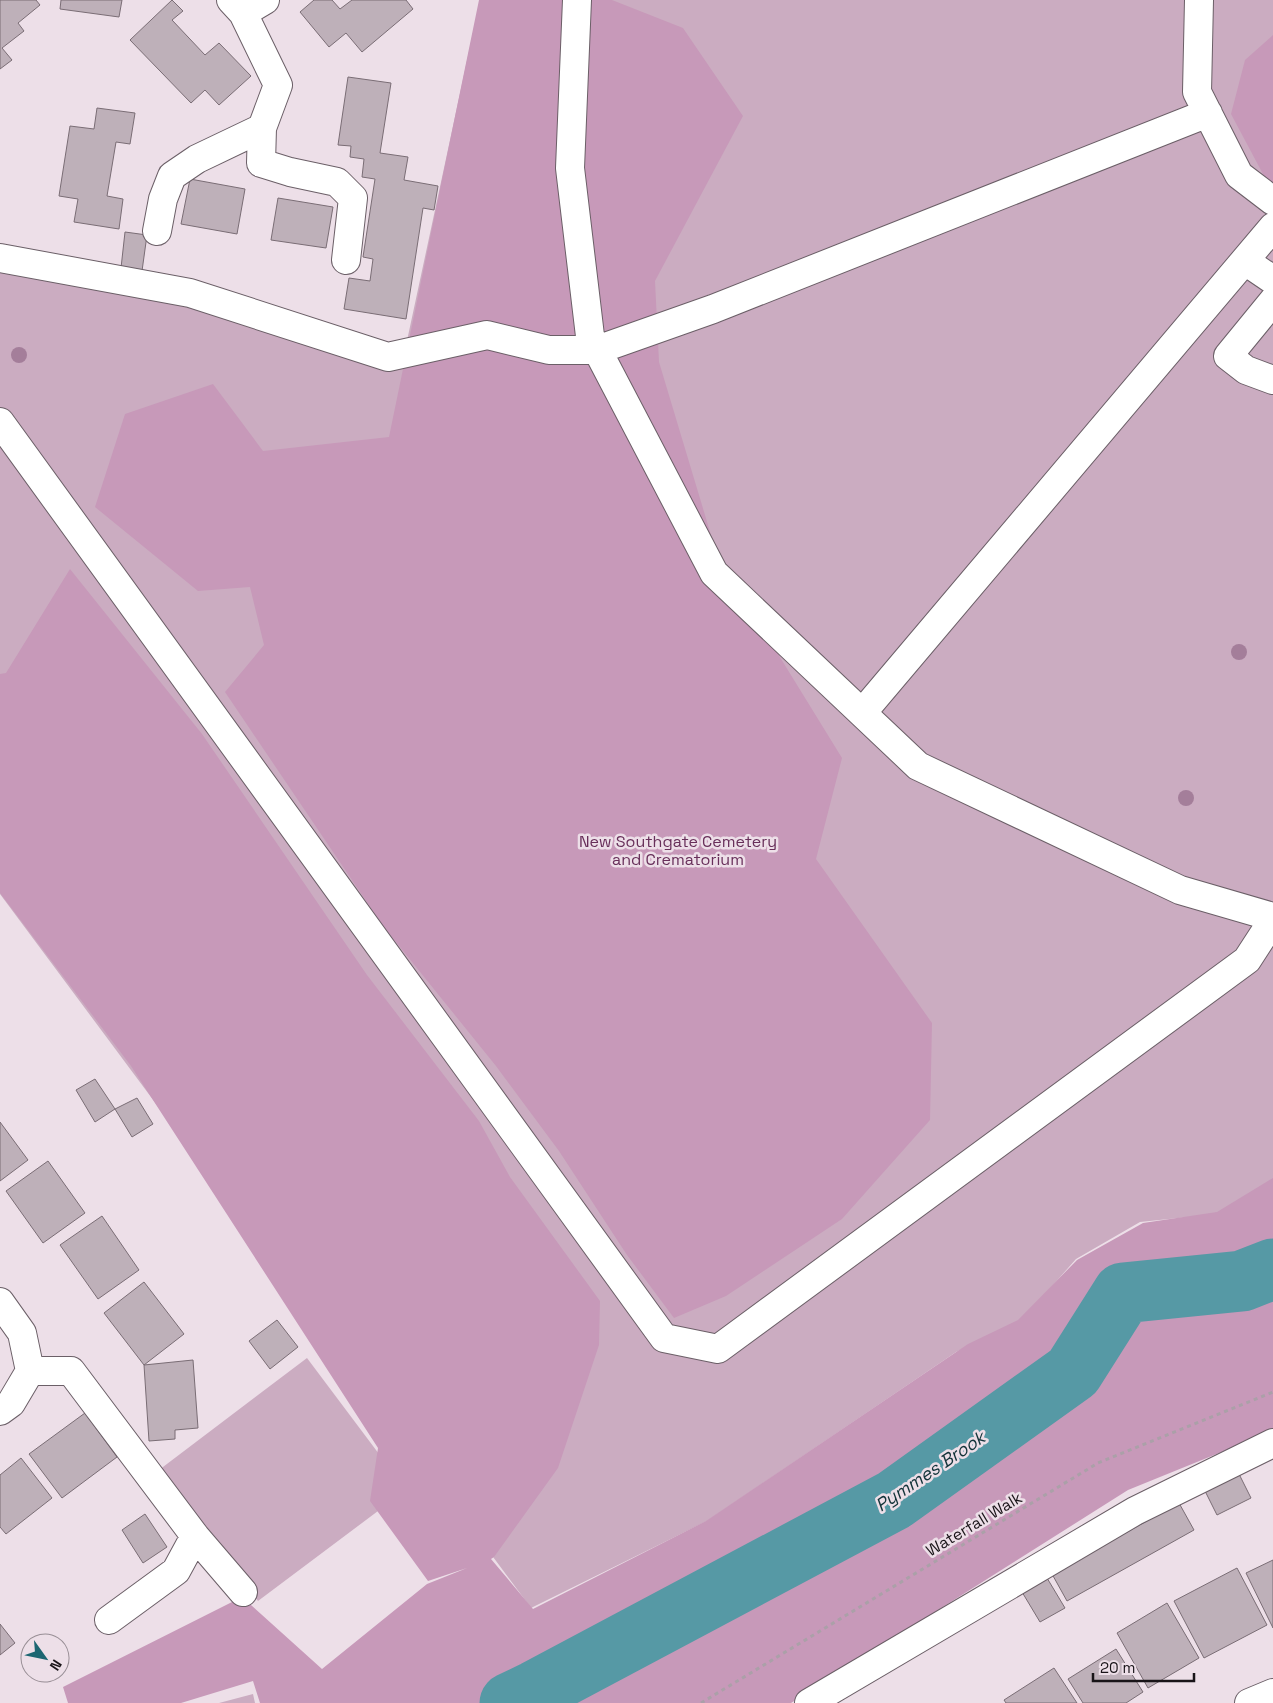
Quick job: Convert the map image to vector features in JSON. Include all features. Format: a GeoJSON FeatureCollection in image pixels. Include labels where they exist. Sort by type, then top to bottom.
{"type":"FeatureCollection","features":[{"type":"Feature","properties":{"kind":"street"},"geometry":{"type":"LineString","coordinates":[[0,422],[664,1338],[718,1349],[1247,960],[1273,919],[1180,890],[918,766],[714,573],[590,336],[570,168],[578,0]]}},
{"type":"Feature","properties":{"kind":"street"},"geometry":{"type":"LineString","coordinates":[[1198,0],[1197,92],[1239,175],[1273,201]]}},
{"type":"Feature","properties":{"kind":"street"},"geometry":{"type":"LineString","coordinates":[[246,4],[278,85],[262,128],[261,163],[290,172],[337,182],[353,198],[346,260]]}},
{"type":"Feature","properties":{"kind":"street"},"geometry":{"type":"LineString","coordinates":[[0,258],[190,293],[388,358],[487,335],[549,350],[597,350],[713,309],[1208,113]]}},
{"type":"Feature","properties":{"kind":"street"},"geometry":{"type":"LineString","coordinates":[[157,231],[163,199],[172,176],[196,159],[262,128]]}},
{"type":"Feature","properties":{"kind":"street"},"geometry":{"type":"LineString","coordinates":[[862,713],[1273,227]]}},
{"type":"Feature","properties":{"kind":"street"},"geometry":{"type":"LineString","coordinates":[[1245,261],[1273,280]]}},
{"type":"Feature","properties":{"kind":"street"},"geometry":{"type":"LineString","coordinates":[[1273,301],[1228,356],[1246,370],[1273,380]]}},
{"type":"Feature","properties":{"kind":"street"},"geometry":{"type":"LineString","coordinates":[[0,1302],[22,1333],[30,1371],[11,1403],[0,1411]]}},
{"type":"Feature","properties":{"kind":"street"},"geometry":{"type":"LineString","coordinates":[[30,1371],[71,1371],[195,1536],[243,1592]]}},
{"type":"Feature","properties":{"kind":"street"},"geometry":{"type":"LineString","coordinates":[[809,1703],[1135,1511],[1273,1443]]}},
{"type":"Feature","properties":{"kind":"street"},"geometry":{"type":"LineString","coordinates":[[109,1620],[176,1571],[195,1536]]}},
{"type":"Feature","properties":{"kind":"street"},"geometry":{"type":"LineString","coordinates":[[1249,1703],[1273,1693]]}},
{"type":"Feature","properties":{"kind":"path","name":"Waterfall Walk"},"geometry":{"type":"LineString","coordinates":[[701,1703],[1098,1463],[1273,1392]]}},
{"type":"Feature","properties":{"kind":"green space"},"geometry":{"type":"Polygon","coordinates":[[[479,0],[612,0],[683,28],[743,116],[655,281],[659,362],[717,555],[842,758],[816,859],[932,1023],[930,1120],[842,1219],[726,1296],[674,1318],[627,1255],[559,1151],[496,1066],[383,926],[225,692],[264,645],[250,587],[198,591],[95,507],[125,414],[213,384],[263,451],[389,437],[479,0]]]}},
{"type":"Feature","properties":{"kind":"green space","name":"New Southgate Cemetery and Crematorium"},"geometry":{"type":"Polygon","coordinates":[[[480,0],[1273,0],[1273,1180],[1217,1214],[1140,1222],[1076,1259],[1023,1319],[956,1352],[707,1521],[531,1608],[0,894],[0,246],[405,350],[480,0]]]}},
{"type":"Feature","properties":{"kind":"green space"},"geometry":{"type":"Polygon","coordinates":[[[1273,35],[1273,193],[1231,114],[1245,60],[1273,35]]]}},
{"type":"Feature","properties":{"kind":"green space"},"geometry":{"type":"Polygon","coordinates":[[[70,569],[202,734],[367,975],[479,1121],[510,1177],[600,1301],[599,1345],[558,1468],[491,1559],[533,1609],[706,1521],[968,1344],[1018,1320],[1077,1260],[1143,1223],[1217,1212],[1273,1178],[1273,1431],[1128,1490],[791,1703],[260,1703],[253,1681],[181,1703],[68,1703],[63,1687],[242,1597],[322,1669],[427,1584],[467,1568],[428,1581],[370,1501],[378,1448],[131,1066],[0,893],[0,674],[6,673],[70,569]]]}},
{"type":"Feature","properties":{"kind":"green space"},"geometry":{"type":"Polygon","coordinates":[[[307,1358],[406,1490],[258,1601],[159,1470],[307,1358]]]}},
{"type":"Feature","properties":{"kind":"green space"},"geometry":{"type":"Polygon","coordinates":[[[253,1694],[255,1703],[219,1703],[253,1694]]]}},
{"type":"Feature","properties":{"kind":"building"},"geometry":{"type":"Polygon","coordinates":[[[0,0],[36,0],[40,5],[18,23],[24,31],[2,48],[12,60],[0,69],[0,0]]]}},
{"type":"Feature","properties":{"kind":"building"},"geometry":{"type":"Polygon","coordinates":[[[61,0],[122,0],[119,17],[60,9],[61,0]]]}},
{"type":"Feature","properties":{"kind":"building"},"geometry":{"type":"Polygon","coordinates":[[[172,0],[183,11],[172,20],[205,55],[219,43],[251,76],[219,105],[205,90],[191,103],[130,40],[172,0]]]}},
{"type":"Feature","properties":{"kind":"building"},"geometry":{"type":"Polygon","coordinates":[[[314,0],[332,0],[340,9],[352,0],[406,0],[413,9],[362,52],[346,33],[329,47],[300,12],[314,0]]]}},
{"type":"Feature","properties":{"kind":"building"},"geometry":{"type":"Polygon","coordinates":[[[348,77],[391,83],[380,153],[408,157],[404,180],[438,186],[434,210],[423,208],[406,319],[344,309],[349,278],[370,281],[373,259],[363,257],[375,179],[362,177],[364,159],[350,157],[351,146],[338,145],[348,77]]]}},
{"type":"Feature","properties":{"kind":"building"},"geometry":{"type":"Polygon","coordinates":[[[97,108],[135,113],[130,144],[116,142],[107,196],[123,199],[119,229],[74,222],[78,199],[59,196],[70,126],[94,129],[97,108]]]}},
{"type":"Feature","properties":{"kind":"building"},"geometry":{"type":"Polygon","coordinates":[[[190,179],[245,189],[237,234],[181,224],[190,179]]]}},
{"type":"Feature","properties":{"kind":"building"},"geometry":{"type":"Polygon","coordinates":[[[278,198],[333,207],[326,248],[271,240],[278,198]]]}},
{"type":"Feature","properties":{"kind":"building"},"geometry":{"type":"Polygon","coordinates":[[[125,232],[147,235],[142,271],[121,268],[125,232]]]}},
{"type":"Feature","properties":{"kind":"building"},"geometry":{"type":"Polygon","coordinates":[[[95,1079],[115,1109],[95,1122],[76,1090],[95,1079]]]}},
{"type":"Feature","properties":{"kind":"building"},"geometry":{"type":"Polygon","coordinates":[[[137,1098],[153,1124],[132,1137],[115,1109],[137,1098]]]}},
{"type":"Feature","properties":{"kind":"building"},"geometry":{"type":"Polygon","coordinates":[[[0,1122],[28,1160],[0,1181],[0,1122]]]}},
{"type":"Feature","properties":{"kind":"building"},"geometry":{"type":"Polygon","coordinates":[[[48,1161],[85,1213],[43,1243],[6,1191],[48,1161]]]}},
{"type":"Feature","properties":{"kind":"building"},"geometry":{"type":"Polygon","coordinates":[[[102,1216],[139,1270],[98,1299],[60,1245],[102,1216]]]}},
{"type":"Feature","properties":{"kind":"building"},"geometry":{"type":"Polygon","coordinates":[[[144,1282],[184,1334],[144,1365],[104,1313],[144,1282]]]}},
{"type":"Feature","properties":{"kind":"building"},"geometry":{"type":"Polygon","coordinates":[[[277,1320],[298,1347],[270,1369],[249,1341],[277,1320]]]}},
{"type":"Feature","properties":{"kind":"building"},"geometry":{"type":"Polygon","coordinates":[[[193,1360],[198,1428],[175,1430],[175,1439],[149,1441],[144,1365],[193,1360]]]}},
{"type":"Feature","properties":{"kind":"building"},"geometry":{"type":"Polygon","coordinates":[[[85,1413],[117,1457],[62,1498],[29,1454],[85,1413]]]}},
{"type":"Feature","properties":{"kind":"building"},"geometry":{"type":"Polygon","coordinates":[[[21,1458],[52,1498],[6,1534],[0,1527],[0,1475],[21,1458]]]}},
{"type":"Feature","properties":{"kind":"building"},"geometry":{"type":"Polygon","coordinates":[[[1237,1470],[1251,1498],[1217,1515],[1203,1487],[1237,1470]]]}},
{"type":"Feature","properties":{"kind":"building"},"geometry":{"type":"Polygon","coordinates":[[[1179,1503],[1194,1530],[1067,1601],[1052,1574],[1179,1503]]]}},
{"type":"Feature","properties":{"kind":"building"},"geometry":{"type":"Polygon","coordinates":[[[145,1514],[167,1547],[143,1563],[122,1530],[145,1514]]]}},
{"type":"Feature","properties":{"kind":"building"},"geometry":{"type":"Polygon","coordinates":[[[1273,1560],[1273,1628],[1246,1573],[1273,1560]]]}},
{"type":"Feature","properties":{"kind":"building"},"geometry":{"type":"Polygon","coordinates":[[[1237,1568],[1267,1625],[1204,1658],[1174,1601],[1237,1568]]]}},
{"type":"Feature","properties":{"kind":"building"},"geometry":{"type":"Polygon","coordinates":[[[1047,1578],[1065,1608],[1040,1622],[1022,1592],[1047,1578]]]}},
{"type":"Feature","properties":{"kind":"building"},"geometry":{"type":"Polygon","coordinates":[[[1167,1603],[1199,1658],[1148,1688],[1117,1633],[1167,1603]]]}},
{"type":"Feature","properties":{"kind":"building"},"geometry":{"type":"Polygon","coordinates":[[[0,1624],[15,1643],[0,1655],[0,1624]]]}},
{"type":"Feature","properties":{"kind":"building"},"geometry":{"type":"Polygon","coordinates":[[[1116,1649],[1143,1692],[1126,1703],[1083,1703],[1068,1679],[1116,1649]]]}},
{"type":"Feature","properties":{"kind":"building"},"geometry":{"type":"Polygon","coordinates":[[[1054,1668],[1077,1703],[1006,1703],[1004,1700],[1054,1668]]]}},
{"type":"Feature","properties":{"kind":"waterway","name":"Pymmes Brook"},"geometry":{"type":"LineString","coordinates":[[510,1703],[894,1500],[1073,1372],[1123,1293],[1242,1281],[1273,1269]]}}]}
